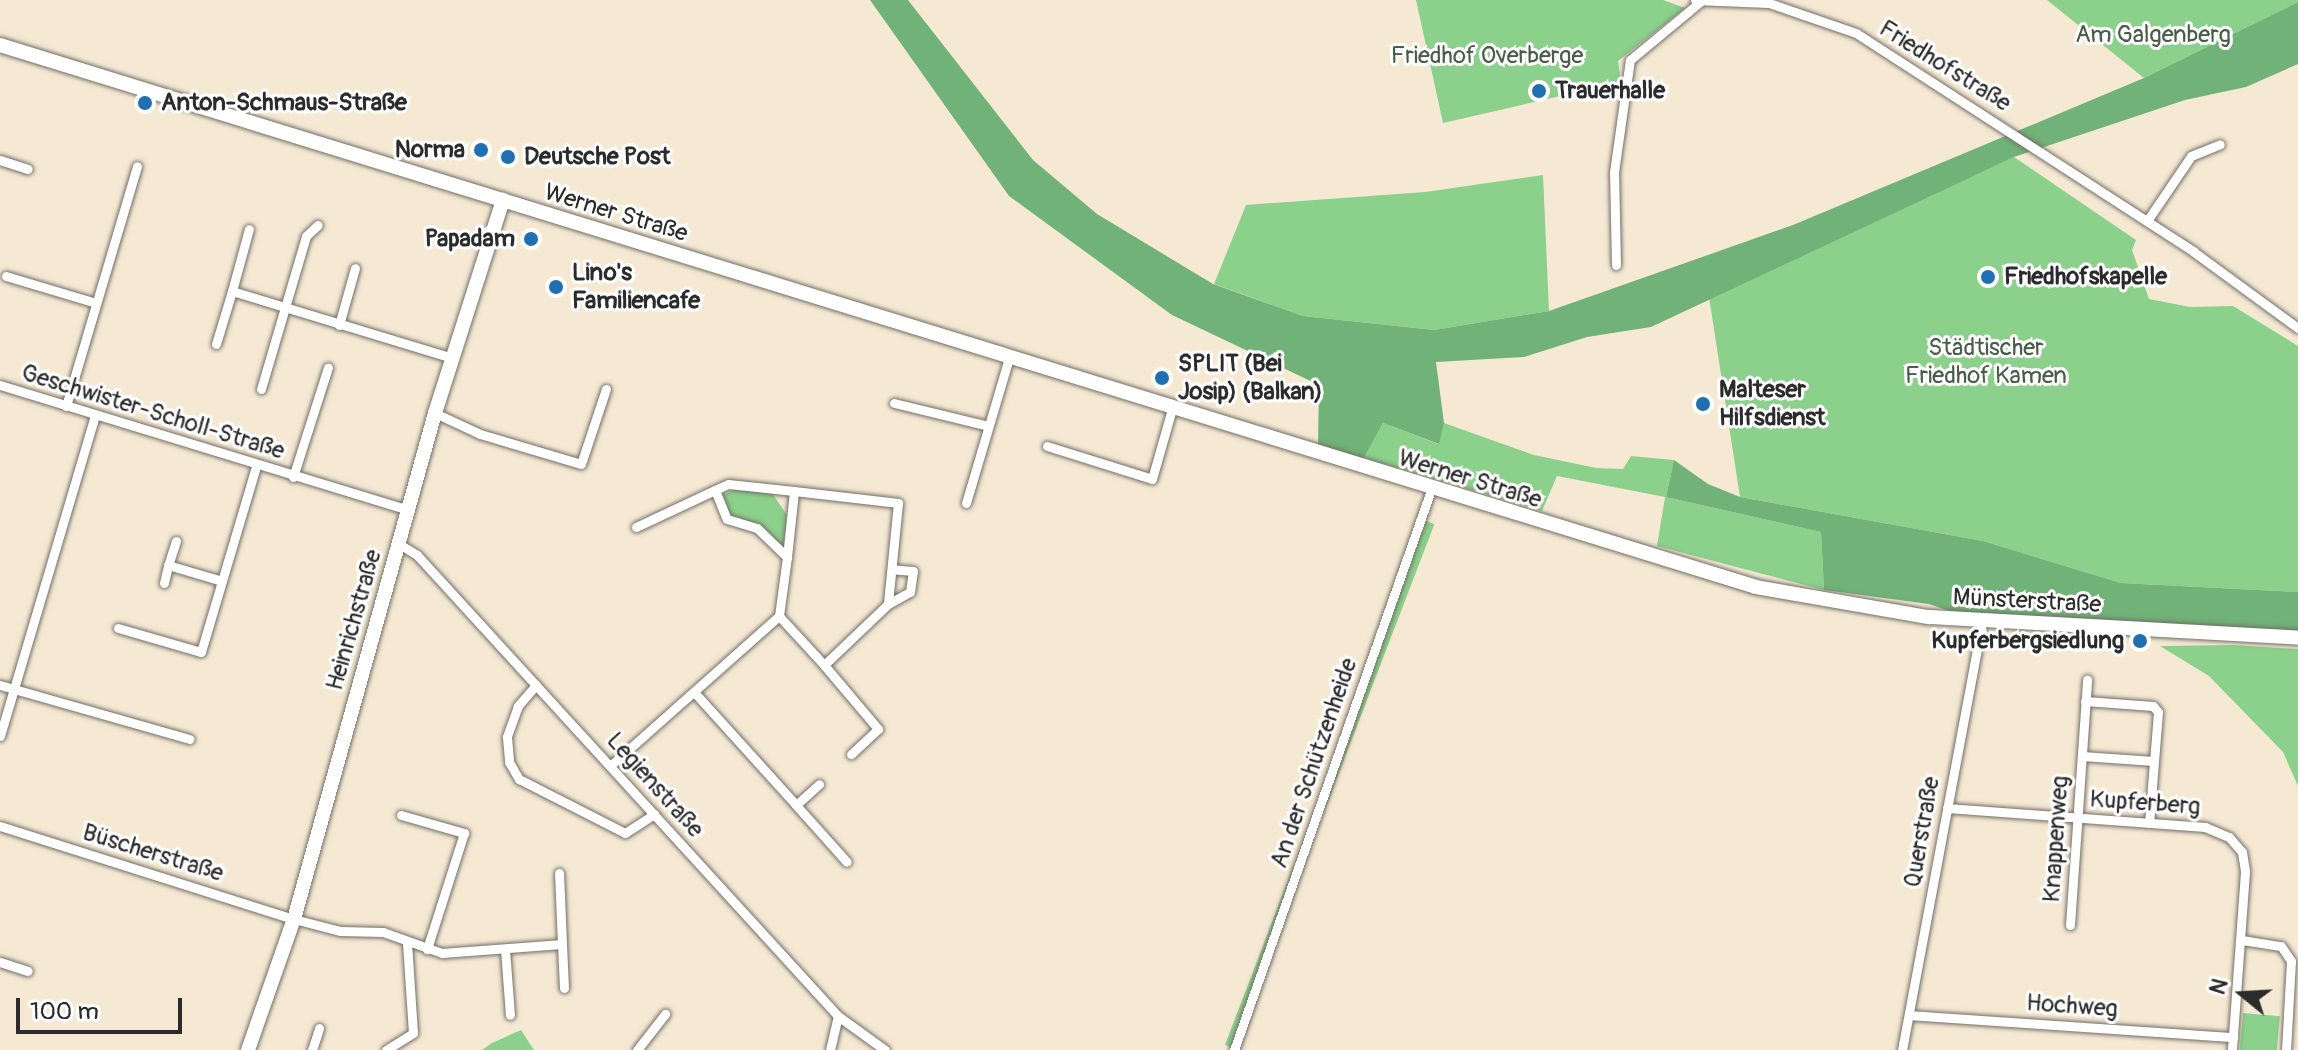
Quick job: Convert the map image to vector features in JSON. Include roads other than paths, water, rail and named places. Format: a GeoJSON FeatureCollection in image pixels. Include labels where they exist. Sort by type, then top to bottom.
{"type":"FeatureCollection","features":[{"type":"Feature","properties":{"kind":"main road","name":"Werner Straße"},"geometry":{"type":"LineString","coordinates":[[0,45],[1431,490],[1756,587]]}},
{"type":"Feature","properties":{"kind":"main road","name":"Heinrichstraße"},"geometry":{"type":"LineString","coordinates":[[248,1050],[294,919],[435,413],[503,200]]}},
{"type":"Feature","properties":{"kind":"main road","name":"Münsterstraße"},"geometry":{"type":"LineString","coordinates":[[1756,587],[1874,611],[1982,621],[2298,638]]}},
{"type":"Feature","properties":{"kind":"street","name":"Friedhofstraße"},"geometry":{"type":"LineString","coordinates":[[1616,265],[1614,172],[1630,60],[1698,0],[1769,3],[1834,23],[2028,142],[2147,221],[2298,328]]}},
{"type":"Feature","properties":{"kind":"street"},"geometry":{"type":"LineString","coordinates":[[2147,221],[2191,156],[2220,144]]}},
{"type":"Feature","properties":{"kind":"street"},"geometry":{"type":"LineString","coordinates":[[0,160],[28,169]]}},
{"type":"Feature","properties":{"kind":"street"},"geometry":{"type":"LineString","coordinates":[[66,406],[137,166]]}},
{"type":"Feature","properties":{"kind":"street"},"geometry":{"type":"LineString","coordinates":[[261,389],[306,236],[318,225]]}},
{"type":"Feature","properties":{"kind":"street"},"geometry":{"type":"LineString","coordinates":[[216,344],[249,229]]}},
{"type":"Feature","properties":{"kind":"street"},"geometry":{"type":"LineString","coordinates":[[339,325],[355,268]]}},
{"type":"Feature","properties":{"kind":"street"},"geometry":{"type":"LineString","coordinates":[[6,276],[96,303]]}},
{"type":"Feature","properties":{"kind":"street"},"geometry":{"type":"LineString","coordinates":[[232,291],[452,358]]}},
{"type":"Feature","properties":{"kind":"street"},"geometry":{"type":"LineString","coordinates":[[966,503],[1009,358]]}},
{"type":"Feature","properties":{"kind":"street","name":"Geschwister-Scholl-Straße"},"geometry":{"type":"LineString","coordinates":[[293,477],[328,367]]}},
{"type":"Feature","properties":{"kind":"street","name":"Geschwister-Scholl-Straße"},"geometry":{"type":"LineString","coordinates":[[0,385],[256,466],[408,510]]}},
{"type":"Feature","properties":{"kind":"street"},"geometry":{"type":"LineString","coordinates":[[435,413],[480,434],[581,464],[606,389]]}},
{"type":"Feature","properties":{"kind":"street"},"geometry":{"type":"LineString","coordinates":[[894,403],[988,426]]}},
{"type":"Feature","properties":{"kind":"street"},"geometry":{"type":"LineString","coordinates":[[1047,446],[1152,479],[1172,409]]}},
{"type":"Feature","properties":{"kind":"street"},"geometry":{"type":"LineString","coordinates":[[0,736],[95,415]]}},
{"type":"Feature","properties":{"kind":"street"},"geometry":{"type":"LineString","coordinates":[[118,628],[201,652],[256,466]]}},
{"type":"Feature","properties":{"kind":"street"},"geometry":{"type":"LineString","coordinates":[[636,527],[728,484],[898,503],[888,604]]}},
{"type":"Feature","properties":{"kind":"street"},"geometry":{"type":"LineString","coordinates":[[715,490],[727,519],[757,528],[787,557]]}},
{"type":"Feature","properties":{"kind":"street","name":"An der Schützenheide"},"geometry":{"type":"LineString","coordinates":[[1234,1050],[1431,490]]}},
{"type":"Feature","properties":{"kind":"street"},"geometry":{"type":"LineString","coordinates":[[610,766],[779,616],[794,491]]}},
{"type":"Feature","properties":{"kind":"street"},"geometry":{"type":"LineString","coordinates":[[164,583],[176,541]]}},
{"type":"Feature","properties":{"kind":"street","name":"Legienstraße"},"geometry":{"type":"LineString","coordinates":[[399,544],[413,550],[838,1016],[885,1050]]}},
{"type":"Feature","properties":{"kind":"street"},"geometry":{"type":"LineString","coordinates":[[168,565],[222,581]]}},
{"type":"Feature","properties":{"kind":"street"},"geometry":{"type":"LineString","coordinates":[[824,665],[888,604],[910,592],[913,571],[892,569]]}},
{"type":"Feature","properties":{"kind":"street"},"geometry":{"type":"LineString","coordinates":[[779,616],[878,729],[851,754]]}},
{"type":"Feature","properties":{"kind":"street","name":"Querstraße"},"geometry":{"type":"LineString","coordinates":[[1902,1050],[1982,621]]}},
{"type":"Feature","properties":{"kind":"street","name":"Knappenweg"},"geometry":{"type":"LineString","coordinates":[[2070,925],[2087,680]]}},
{"type":"Feature","properties":{"kind":"street"},"geometry":{"type":"LineString","coordinates":[[0,685],[189,739]]}},
{"type":"Feature","properties":{"kind":"street"},"geometry":{"type":"LineString","coordinates":[[536,685],[522,699],[507,737],[509,762],[519,779],[625,833],[654,814]]}},
{"type":"Feature","properties":{"kind":"street"},"geometry":{"type":"LineString","coordinates":[[694,692],[847,862]]}},
{"type":"Feature","properties":{"kind":"street"},"geometry":{"type":"LineString","coordinates":[[2085,701],[2153,706],[2158,712],[2149,823]]}},
{"type":"Feature","properties":{"kind":"street","name":"Knappenweg"},"geometry":{"type":"LineString","coordinates":[[2082,756],[2154,761]]}},
{"type":"Feature","properties":{"kind":"street"},"geometry":{"type":"LineString","coordinates":[[796,805],[819,784]]}},
{"type":"Feature","properties":{"kind":"street","name":"Kupferberg"},"geometry":{"type":"LineString","coordinates":[[1947,808],[2215,828],[2236,843],[2245,860],[2242,940],[2232,1050]]}},
{"type":"Feature","properties":{"kind":"street"},"geometry":{"type":"LineString","coordinates":[[401,815],[464,833],[427,949]]}},
{"type":"Feature","properties":{"kind":"street","name":"Büscherstraße"},"geometry":{"type":"LineString","coordinates":[[0,826],[340,931],[383,932],[427,949],[505,949],[562,944]]}},
{"type":"Feature","properties":{"kind":"street"},"geometry":{"type":"LineString","coordinates":[[559,873],[564,988]]}},
{"type":"Feature","properties":{"kind":"street"},"geometry":{"type":"LineString","coordinates":[[2242,940],[2281,946],[2291,961],[2286,1050]]}},
{"type":"Feature","properties":{"kind":"street"},"geometry":{"type":"LineString","coordinates":[[386,1050],[413,1033],[407,942]]}},
{"type":"Feature","properties":{"kind":"street"},"geometry":{"type":"LineString","coordinates":[[505,949],[510,1015]]}},
{"type":"Feature","properties":{"kind":"street"},"geometry":{"type":"LineString","coordinates":[[0,962],[28,971]]}},
{"type":"Feature","properties":{"kind":"street"},"geometry":{"type":"LineString","coordinates":[[637,1050],[665,1014]]}},
{"type":"Feature","properties":{"kind":"street","name":"Hochweg"},"geometry":{"type":"LineString","coordinates":[[1909,1015],[2233,1037]]}},
{"type":"Feature","properties":{"kind":"street"},"geometry":{"type":"LineString","coordinates":[[830,1050],[838,1016]]}},
{"type":"Feature","properties":{"kind":"street"},"geometry":{"type":"LineString","coordinates":[[312,1050],[319,1028]]}},
{"type":"Feature","properties":{"kind":"place","name":"Trauerhalle"},"geometry":{"type":"Point","coordinates":[1539,91]}},
{"type":"Feature","properties":{"kind":"place","name":"Anton-Schmaus-Straße"},"geometry":{"type":"Point","coordinates":[145,103]}},
{"type":"Feature","properties":{"kind":"place","name":"Norma"},"geometry":{"type":"Point","coordinates":[481,150]}},
{"type":"Feature","properties":{"kind":"place","name":"Deutsche Post"},"geometry":{"type":"Point","coordinates":[508,157]}},
{"type":"Feature","properties":{"kind":"place","name":"Papadam"},"geometry":{"type":"Point","coordinates":[531,239]}},
{"type":"Feature","properties":{"kind":"place","name":"Friedhofskapelle"},"geometry":{"type":"Point","coordinates":[1988,277]}},
{"type":"Feature","properties":{"kind":"place","name":"Lino's Familiencafe"},"geometry":{"type":"Point","coordinates":[556,287]}},
{"type":"Feature","properties":{"kind":"place","name":"SPLIT (Bei Josip) (Balkan)"},"geometry":{"type":"Point","coordinates":[1162,378]}},
{"type":"Feature","properties":{"kind":"place","name":"Malteser Hilfsdienst"},"geometry":{"type":"Point","coordinates":[1703,404]}},
{"type":"Feature","properties":{"kind":"place","name":"Kupferbergsiedlung"},"geometry":{"type":"Point","coordinates":[2140,641]}},
{"type":"Feature","properties":{"kind":"park label","name":"Am Galgenberg"},"geometry":{"type":"Point","coordinates":[2153,35]}},
{"type":"Feature","properties":{"kind":"park label","name":"Friedhof Overberge"},"geometry":{"type":"Point","coordinates":[1487,56]}},
{"type":"Feature","properties":{"kind":"park label","name":"Städtischer Friedhof Kamen"},"geometry":{"type":"Point","coordinates":[1986,362]}}]}
